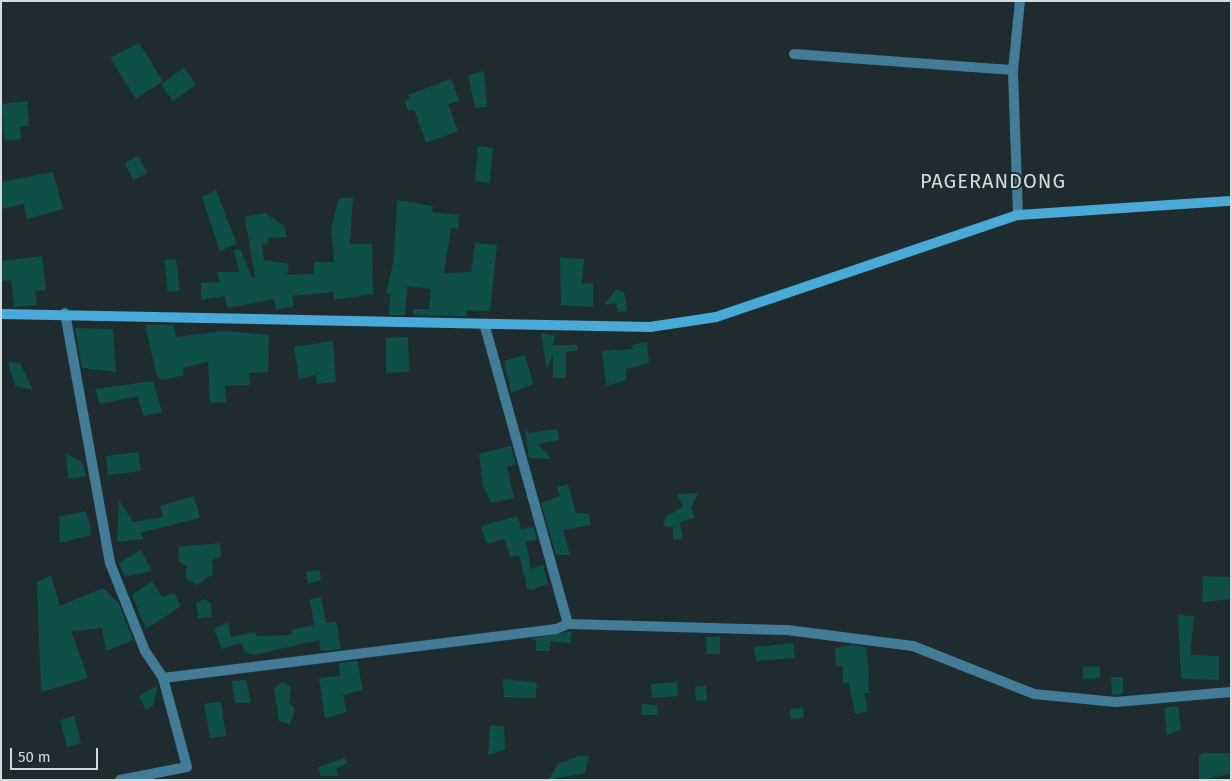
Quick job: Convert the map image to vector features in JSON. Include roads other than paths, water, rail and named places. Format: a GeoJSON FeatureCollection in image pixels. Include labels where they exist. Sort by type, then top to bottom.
{"type":"FeatureCollection","features":[{"type":"Feature","properties":{"kind":"street"},"geometry":{"type":"LineString","coordinates":[[1018,215],[1013,70],[1020,1]]}},
{"type":"Feature","properties":{"kind":"street"},"geometry":{"type":"LineString","coordinates":[[794,54],[1013,70]]}},
{"type":"Feature","properties":{"kind":"street"},"geometry":{"type":"LineString","coordinates":[[1,314],[65,313],[485,326],[683,324],[1018,215],[1231,201]]}},
{"type":"Feature","properties":{"kind":"street"},"geometry":{"type":"LineString","coordinates":[[65,313],[110,563],[146,651],[162,678],[187,766],[120,780]]}},
{"type":"Feature","properties":{"kind":"street"},"geometry":{"type":"LineString","coordinates":[[485,326],[568,624]]}},
{"type":"Feature","properties":{"kind":"street"},"geometry":{"type":"LineString","coordinates":[[162,678],[556,629],[568,624],[787,630],[905,645],[1034,694],[1116,702],[1231,692]]}},
{"type":"Feature","properties":{"kind":"district","name":"PAGERANDONG"},"geometry":{"type":"Point","coordinates":[993,181]}}]}
